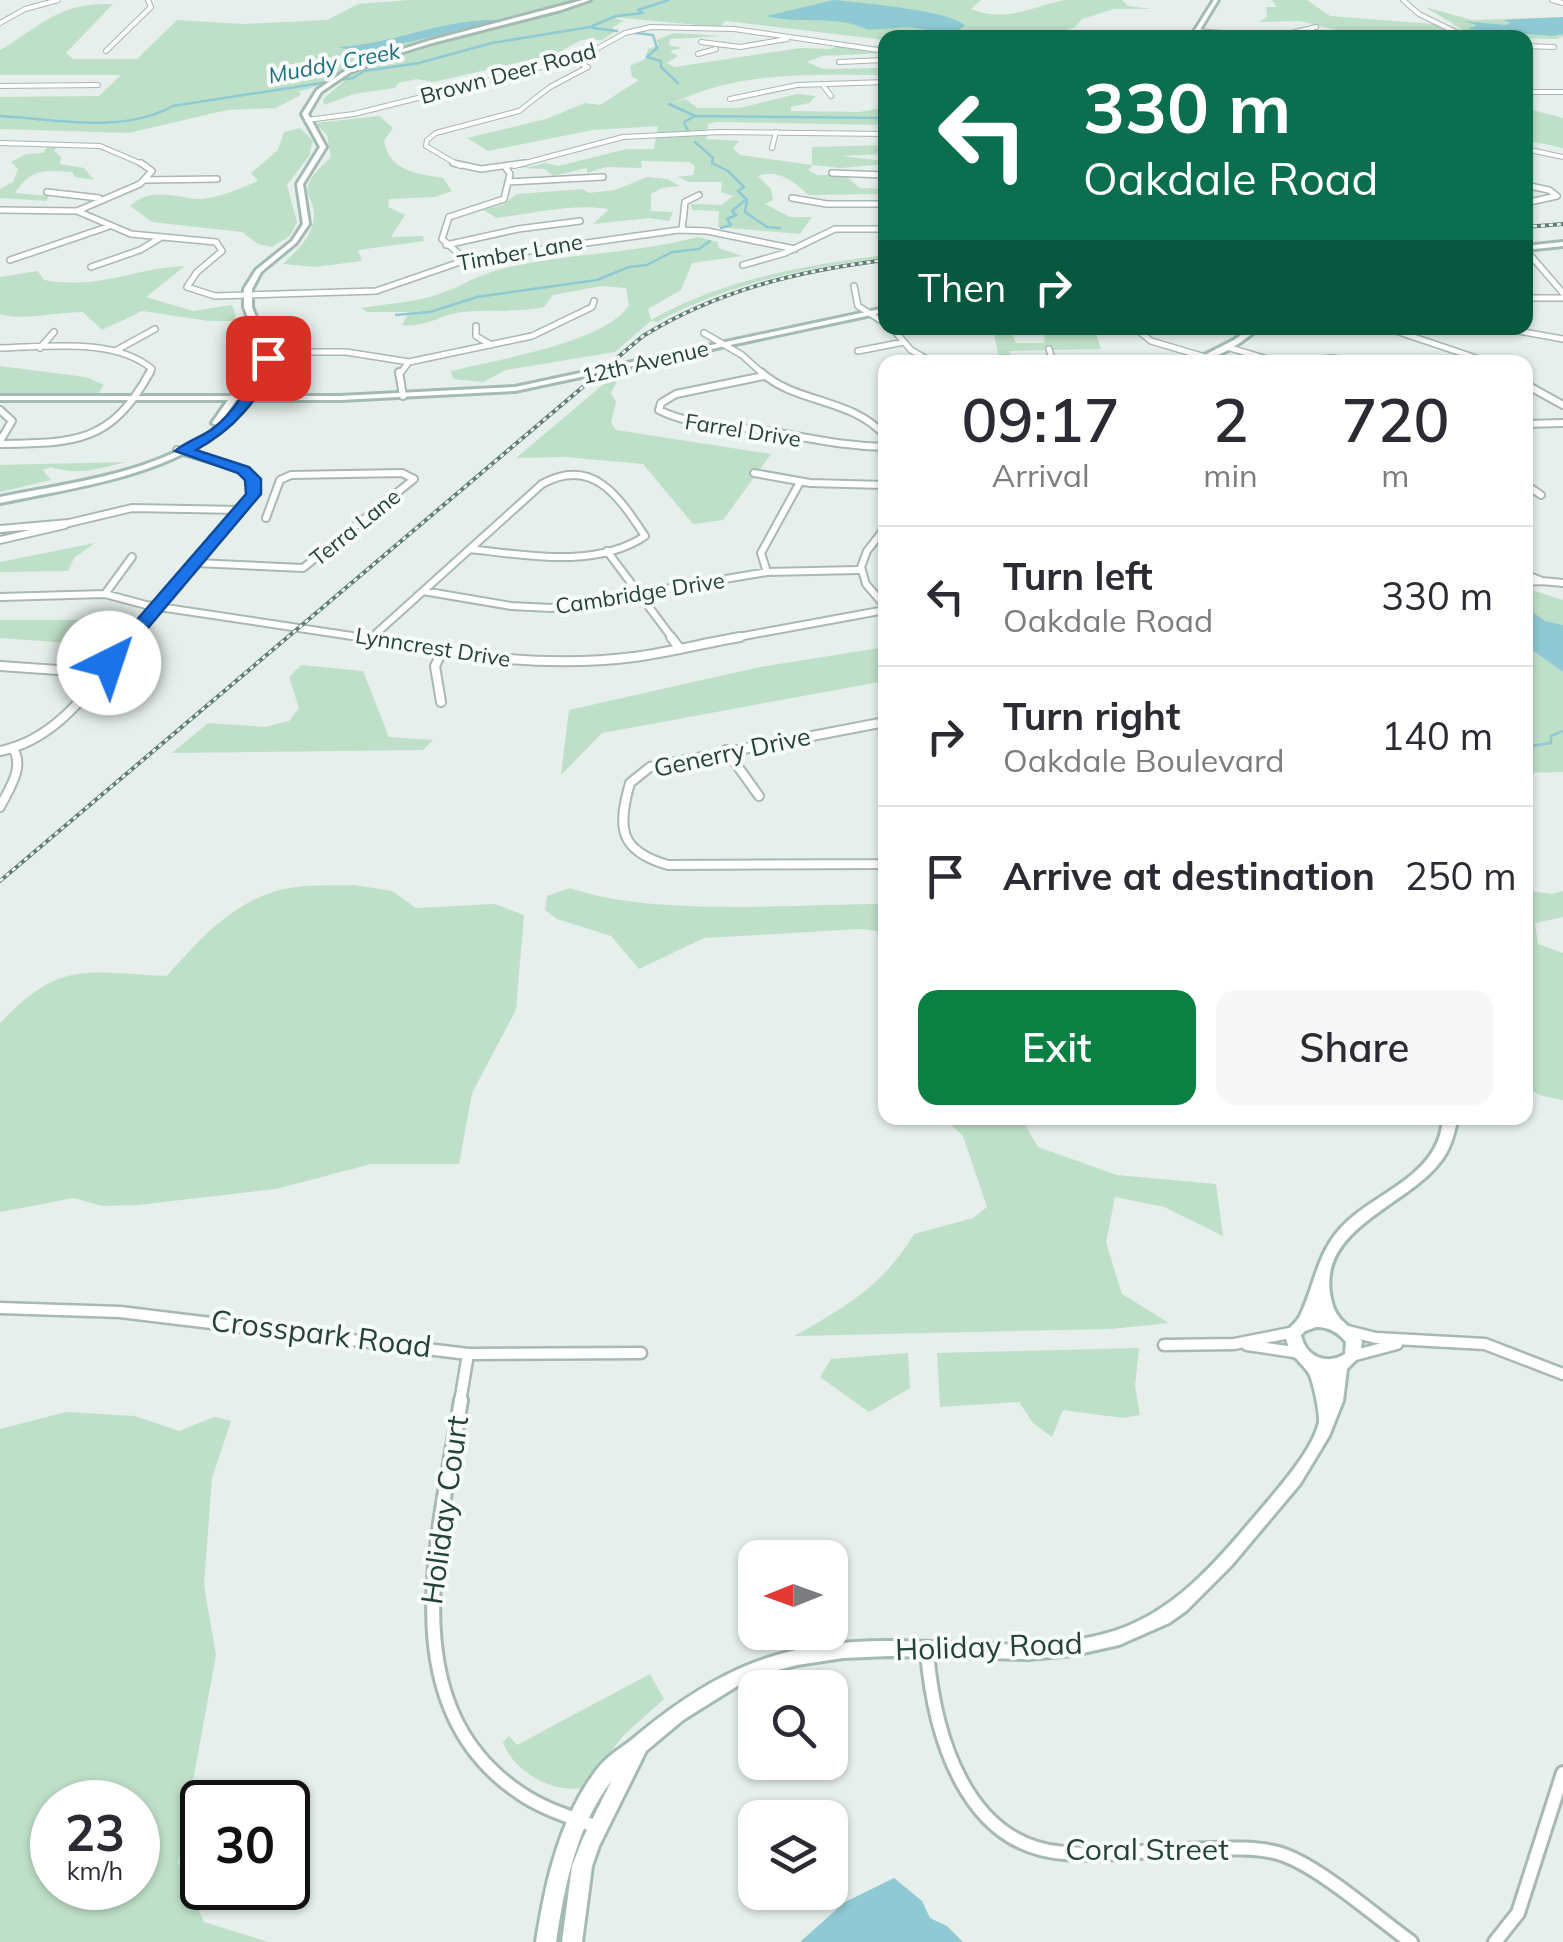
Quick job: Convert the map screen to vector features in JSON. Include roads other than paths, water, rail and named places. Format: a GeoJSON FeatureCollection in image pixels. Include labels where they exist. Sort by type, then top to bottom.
{"type":"FeatureCollection","features":[{"type":"Feature","properties":{"kind":"street"},"geometry":{"type":"LineString","coordinates":[[0,22],[25,8],[58,0]]}},
{"type":"Feature","properties":{"kind":"street"},"geometry":{"type":"LineString","coordinates":[[106,51],[151,7],[148,0]]}},
{"type":"Feature","properties":{"kind":"street"},"geometry":{"type":"LineString","coordinates":[[0,500],[113,474],[163,458],[218,432],[266,366],[247,295],[258,271],[294,242],[306,224],[300,184],[323,147],[307,120],[310,102],[328,85],[390,52],[530,19],[588,0]]}},
{"type":"Feature","properties":{"kind":"street"},"geometry":{"type":"LineString","coordinates":[[1196,30],[1215,0]]}},
{"type":"Feature","properties":{"kind":"street"},"geometry":{"type":"LineString","coordinates":[[1403,0],[1420,14],[1452,30]]}},
{"type":"Feature","properties":{"kind":"street"},"geometry":{"type":"LineString","coordinates":[[1552,0],[1563,3]]}},
{"type":"Feature","properties":{"kind":"street","name":"Brown Deer Road"},"geometry":{"type":"LineString","coordinates":[[307,120],[354,114],[573,60],[596,52],[629,31],[651,27],[727,28],[878,50]]}},
{"type":"Feature","properties":{"kind":"street"},"geometry":{"type":"LineString","coordinates":[[1303,30],[1316,27]]}},
{"type":"Feature","properties":{"kind":"street"},"geometry":{"type":"LineString","coordinates":[[698,54],[718,47],[771,44],[789,38]]}},
{"type":"Feature","properties":{"kind":"street"},"geometry":{"type":"LineString","coordinates":[[701,42],[718,47]]}},
{"type":"Feature","properties":{"kind":"street"},"geometry":{"type":"LineString","coordinates":[[1533,46],[1554,47]]}},
{"type":"Feature","properties":{"kind":"street"},"geometry":{"type":"LineString","coordinates":[[573,60],[588,67],[550,87],[519,111],[440,132],[426,142],[428,148],[454,165],[506,168],[618,138],[776,132],[878,134]]}},
{"type":"Feature","properties":{"kind":"street"},"geometry":{"type":"LineString","coordinates":[[838,62],[878,60]]}},
{"type":"Feature","properties":{"kind":"street"},"geometry":{"type":"LineString","coordinates":[[730,99],[782,87],[878,82]]}},
{"type":"Feature","properties":{"kind":"street"},"geometry":{"type":"LineString","coordinates":[[822,84],[831,96]]}},
{"type":"Feature","properties":{"kind":"street"},"geometry":{"type":"LineString","coordinates":[[0,86],[98,85]]}},
{"type":"Feature","properties":{"kind":"street"},"geometry":{"type":"LineString","coordinates":[[1533,92],[1563,92]]}},
{"type":"Feature","properties":{"kind":"street"},"geometry":{"type":"LineString","coordinates":[[772,148],[776,132]]}},
{"type":"Feature","properties":{"kind":"street"},"geometry":{"type":"LineString","coordinates":[[0,143],[63,142],[112,149],[150,167],[144,180]]}},
{"type":"Feature","properties":{"kind":"street"},"geometry":{"type":"LineString","coordinates":[[1533,150],[1563,156]]}},
{"type":"Feature","properties":{"kind":"street"},"geometry":{"type":"LineString","coordinates":[[466,260],[442,239],[449,217],[505,198],[510,174],[506,168]]}},
{"type":"Feature","properties":{"kind":"street"},"geometry":{"type":"LineString","coordinates":[[832,173],[878,175]]}},
{"type":"Feature","properties":{"kind":"street"},"geometry":{"type":"LineString","coordinates":[[508,182],[603,177]]}},
{"type":"Feature","properties":{"kind":"street"},"geometry":{"type":"LineString","coordinates":[[77,211],[144,180],[217,179]]}},
{"type":"Feature","properties":{"kind":"street"},"geometry":{"type":"LineString","coordinates":[[1533,187],[1550,190],[1557,196],[1533,201]]}},
{"type":"Feature","properties":{"kind":"street"},"geometry":{"type":"LineString","coordinates":[[47,192],[101,198]]}},
{"type":"Feature","properties":{"kind":"street"},"geometry":{"type":"LineString","coordinates":[[682,230],[685,202],[699,195]]}},
{"type":"Feature","properties":{"kind":"street"},"geometry":{"type":"LineString","coordinates":[[792,198],[826,204],[878,204]]}},
{"type":"Feature","properties":{"kind":"street"},"geometry":{"type":"LineString","coordinates":[[0,210],[77,211],[98,217],[107,227]]}},
{"type":"Feature","properties":{"kind":"street"},"geometry":{"type":"LineString","coordinates":[[446,245],[580,221]]}},
{"type":"Feature","properties":{"kind":"street"},"geometry":{"type":"LineString","coordinates":[[10,260],[107,227],[160,238]]}},
{"type":"Feature","properties":{"kind":"street"},"geometry":{"type":"LineString","coordinates":[[743,266],[795,249],[836,229],[878,229]]}},
{"type":"Feature","properties":{"kind":"street","name":"Timber Lane"},"geometry":{"type":"LineString","coordinates":[[160,238],[219,244],[222,250],[188,284],[189,289],[208,296],[376,291],[466,260],[682,230],[795,249]]}},
{"type":"Feature","properties":{"kind":"street"},"geometry":{"type":"LineString","coordinates":[[90,268],[140,250],[160,238]]}},
{"type":"Feature","properties":{"kind":"street"},"geometry":{"type":"LineString","coordinates":[[1533,247],[1563,244]]}},
{"type":"Feature","properties":{"kind":"street"},"geometry":{"type":"LineString","coordinates":[[1533,258],[1563,296]]}},
{"type":"Feature","properties":{"kind":"street"},"geometry":{"type":"LineString","coordinates":[[854,286],[858,306],[878,318]]}},
{"type":"Feature","properties":{"kind":"street"},"geometry":{"type":"LineString","coordinates":[[1533,298],[1563,296]]}},
{"type":"Feature","properties":{"kind":"street"},"geometry":{"type":"LineString","coordinates":[[265,352],[346,352],[409,362],[547,330],[592,307],[594,300]]}},
{"type":"Feature","properties":{"kind":"street","name":"12th Avenue"},"geometry":{"type":"LineString","coordinates":[[0,398],[344,402],[530,386],[878,312]]}},
{"type":"Feature","properties":{"kind":"street"},"geometry":{"type":"LineString","coordinates":[[476,326],[476,336],[490,346]]}},
{"type":"Feature","properties":{"kind":"street"},"geometry":{"type":"LineString","coordinates":[[112,352],[155,329]]}},
{"type":"Feature","properties":{"kind":"street"},"geometry":{"type":"LineString","coordinates":[[40,348],[54,332]]}},
{"type":"Feature","properties":{"kind":"street"},"geometry":{"type":"LineString","coordinates":[[704,333],[779,386],[854,412],[878,428]]}},
{"type":"Feature","properties":{"kind":"street"},"geometry":{"type":"LineString","coordinates":[[1533,334],[1563,340]]}},
{"type":"Feature","properties":{"kind":"street"},"geometry":{"type":"LineString","coordinates":[[898,335],[922,355]]}},
{"type":"Feature","properties":{"kind":"street"},"geometry":{"type":"LineString","coordinates":[[1143,335],[1151,342],[1197,355]]}},
{"type":"Feature","properties":{"kind":"street"},"geometry":{"type":"LineString","coordinates":[[1208,355],[1244,335]]}},
{"type":"Feature","properties":{"kind":"street"},"geometry":{"type":"LineString","coordinates":[[1411,335],[1472,355]]}},
{"type":"Feature","properties":{"kind":"street"},"geometry":{"type":"LineString","coordinates":[[858,351],[904,342]]}},
{"type":"Feature","properties":{"kind":"street"},"geometry":{"type":"LineString","coordinates":[[1226,347],[1253,355]]}},
{"type":"Feature","properties":{"kind":"street"},"geometry":{"type":"LineString","coordinates":[[0,348],[112,352],[152,366],[152,372],[113,427],[96,436],[61,443],[0,443],[12,421],[0,410]]}},
{"type":"Feature","properties":{"kind":"street"},"geometry":{"type":"LineString","coordinates":[[1049,350],[1051,355]]}},
{"type":"Feature","properties":{"kind":"street"},"geometry":{"type":"LineString","coordinates":[[403,396],[400,372],[409,362]]}},
{"type":"Feature","properties":{"kind":"street","name":"Farrel Drive"},"geometry":{"type":"LineString","coordinates":[[764,376],[676,394],[661,402],[660,410],[681,421],[755,429],[836,446],[878,447]]}},
{"type":"Feature","properties":{"kind":"street"},"geometry":{"type":"LineString","coordinates":[[1533,388],[1563,405]]}},
{"type":"Feature","properties":{"kind":"street"},"geometry":{"type":"LineString","coordinates":[[1533,424],[1563,423]]}},
{"type":"Feature","properties":{"kind":"street"},"geometry":{"type":"LineString","coordinates":[[0,752],[54,729],[250,499],[255,483],[245,471],[180,450]]}},
{"type":"Feature","properties":{"kind":"street","name":"Terra Lane"},"geometry":{"type":"LineString","coordinates":[[196,564],[303,568],[414,479],[402,473],[291,475],[280,480],[273,499]]}},
{"type":"Feature","properties":{"kind":"street"},"geometry":{"type":"LineString","coordinates":[[754,473],[800,482],[878,485]]}},
{"type":"Feature","properties":{"kind":"street"},"geometry":{"type":"LineString","coordinates":[[370,638],[546,480],[583,475],[601,480],[645,536],[639,544],[549,558],[470,549]]}},
{"type":"Feature","properties":{"kind":"street"},"geometry":{"type":"LineString","coordinates":[[766,572],[762,554],[800,482]]}},
{"type":"Feature","properties":{"kind":"street"},"geometry":{"type":"LineString","coordinates":[[1533,489],[1542,495]]}},
{"type":"Feature","properties":{"kind":"street"},"geometry":{"type":"LineString","coordinates":[[250,499],[273,499],[266,518]]}},
{"type":"Feature","properties":{"kind":"street"},"geometry":{"type":"LineString","coordinates":[[0,540],[132,508],[241,510]]}},
{"type":"Feature","properties":{"kind":"street"},"geometry":{"type":"LineString","coordinates":[[0,529],[70,523]]}},
{"type":"Feature","properties":{"kind":"street"},"geometry":{"type":"LineString","coordinates":[[878,537],[860,559],[858,570],[878,600]]}},
{"type":"Feature","properties":{"kind":"street"},"geometry":{"type":"LineString","coordinates":[[607,550],[680,649]]}},
{"type":"Feature","properties":{"kind":"street"},"geometry":{"type":"LineString","coordinates":[[105,594],[132,557]]}},
{"type":"Feature","properties":{"kind":"street","name":"Cambridge Drive"},"geometry":{"type":"LineString","coordinates":[[423,591],[538,608],[640,595],[766,572],[858,570]]}},
{"type":"Feature","properties":{"kind":"street"},"geometry":{"type":"LineString","coordinates":[[1533,577],[1542,581]]}},
{"type":"Feature","properties":{"kind":"street"},"geometry":{"type":"LineString","coordinates":[[1533,582],[1563,583]]}},
{"type":"Feature","properties":{"kind":"street","name":"Lynncrest Drive"},"geometry":{"type":"LineString","coordinates":[[0,596],[105,594],[442,652],[553,662],[605,660],[680,649],[878,609]]}},
{"type":"Feature","properties":{"kind":"street"},"geometry":{"type":"LineString","coordinates":[[442,652],[436,666],[442,702]]}},
{"type":"Feature","properties":{"kind":"street"},"geometry":{"type":"LineString","coordinates":[[0,666],[101,673]]}},
{"type":"Feature","properties":{"kind":"street","name":"Generry Drive"},"geometry":{"type":"LineString","coordinates":[[878,723],[667,762],[642,772],[628,788],[622,830],[626,843],[636,854],[668,865],[878,862]]}},
{"type":"Feature","properties":{"kind":"street"},"geometry":{"type":"LineString","coordinates":[[0,808],[17,772],[18,756],[13,749]]}},
{"type":"Feature","properties":{"kind":"street"},"geometry":{"type":"LineString","coordinates":[[726,750],[758,796]]}},
{"type":"Feature","properties":{"kind":"street"},"geometry":{"type":"LineString","coordinates":[[1326,1422],[1322,1382],[1293,1341],[1334,1245],[1357,1219],[1413,1182],[1434,1162],[1450,1125]]}},
{"type":"Feature","properties":{"kind":"street","name":"Holiday Road"},"geometry":{"type":"LineString","coordinates":[[546,1942],[558,1870],[577,1820],[612,1765],[666,1720],[717,1685],[771,1664],[852,1650],[1064,1650],[1118,1637],[1166,1616],[1206,1584],[1305,1464],[1336,1398],[1354,1341],[1325,1304],[1322,1273]]}},
{"type":"Feature","properties":{"kind":"street","name":"Crosspark Road"},"geometry":{"type":"LineString","coordinates":[[0,1308],[120,1312],[468,1354],[641,1353]]}},
{"type":"Feature","properties":{"kind":"street"},"geometry":{"type":"LineString","coordinates":[[1164,1345],[1234,1344],[1276,1338],[1300,1327],[1339,1326],[1359,1335],[1486,1344],[1563,1374]]}},
{"type":"Feature","properties":{"kind":"street"},"geometry":{"type":"LineString","coordinates":[[1234,1344],[1305,1357],[1323,1365],[1347,1360],[1370,1348],[1414,1341]]}},
{"type":"Feature","properties":{"kind":"street","name":"Holiday Court"},"geometry":{"type":"LineString","coordinates":[[468,1354],[430,1594],[436,1669],[454,1711],[481,1756],[498,1775],[536,1802],[597,1827]]}},
{"type":"Feature","properties":{"kind":"street","name":"Coral Street"},"geometry":{"type":"LineString","coordinates":[[927,1652],[930,1702],[943,1742],[979,1812],[1007,1836],[1061,1853],[1242,1849],[1278,1853],[1301,1862],[1411,1942]]}},
{"type":"Feature","properties":{"kind":"street","name":"Holiday Road"},"geometry":{"type":"LineString","coordinates":[[572,1942],[582,1866],[597,1827],[639,1746]]}},
{"type":"Feature","properties":{"kind":"street"},"geometry":{"type":"LineString","coordinates":[[1495,1942],[1518,1913],[1563,1773]]}},
{"type":"Feature","properties":{"kind":"water"},"geometry":{"type":"Polygon","coordinates":[[[834,0],[924,12],[957,20],[965,26],[958,30],[868,30],[844,22],[766,16],[834,0]]]}},
{"type":"Feature","properties":{"kind":"water"},"geometry":{"type":"Polygon","coordinates":[[[1563,17],[1563,34],[1468,29],[1477,25],[1463,21],[1511,23],[1503,20],[1563,17]]]}},
{"type":"Feature","properties":{"kind":"water"},"geometry":{"type":"Polygon","coordinates":[[[502,20],[362,53],[338,47],[459,23],[502,20]]]}},
{"type":"Feature","properties":{"kind":"water"},"geometry":{"type":"Polygon","coordinates":[[[1533,613],[1545,621],[1563,625],[1563,672],[1533,651],[1533,613]]]}},
{"type":"Feature","properties":{"kind":"water"},"geometry":{"type":"Polygon","coordinates":[[[894,1878],[922,1901],[930,1918],[947,1926],[963,1942],[800,1942],[836,1910],[848,1910],[848,1901],[894,1878]]]}},
{"type":"Feature","properties":{"kind":"waterway","name":"Muddy Creek"},"geometry":{"type":"LineString","coordinates":[[0,116],[88,123],[133,120],[173,106],[353,78],[364,71],[419,63],[492,43],[590,27],[616,16],[643,13],[638,10],[669,0]]}},
{"type":"Feature","properties":{"kind":"waterway"},"geometry":{"type":"LineString","coordinates":[[593,28],[617,31]]}},
{"type":"Feature","properties":{"kind":"waterway"},"geometry":{"type":"LineString","coordinates":[[636,33],[653,35],[657,48],[647,57],[661,61],[661,67],[678,83]]}},
{"type":"Feature","properties":{"kind":"waterway"},"geometry":{"type":"LineString","coordinates":[[669,104],[695,116]]}},
{"type":"Feature","properties":{"kind":"waterway"},"geometry":{"type":"LineString","coordinates":[[688,131],[684,122],[695,116]]}},
{"type":"Feature","properties":{"kind":"waterway"},"geometry":{"type":"LineString","coordinates":[[695,116],[878,118]]}},
{"type":"Feature","properties":{"kind":"waterway"},"geometry":{"type":"LineString","coordinates":[[695,142],[713,158],[712,163],[728,171],[744,187],[738,191],[747,200],[745,212],[767,227],[780,228]]}},
{"type":"Feature","properties":{"kind":"waterway"},"geometry":{"type":"LineString","coordinates":[[721,228],[731,225],[727,219],[736,215],[732,211],[744,201]]}},
{"type":"Feature","properties":{"kind":"waterway"},"geometry":{"type":"LineString","coordinates":[[396,315],[430,312],[477,297],[597,280],[629,267],[647,265],[672,252],[699,249],[710,241]]}},
{"type":"Feature","properties":{"kind":"waterway"},"geometry":{"type":"LineString","coordinates":[[1533,746],[1551,743],[1551,736],[1563,731]]}},
{"type":"Feature","properties":{"kind":"railway"},"geometry":{"type":"LineString","coordinates":[[1533,226],[1563,224]]}},
{"type":"Feature","properties":{"kind":"railway"},"geometry":{"type":"LineString","coordinates":[[0,881],[643,336],[700,306],[759,285],[878,261]]}}]}
